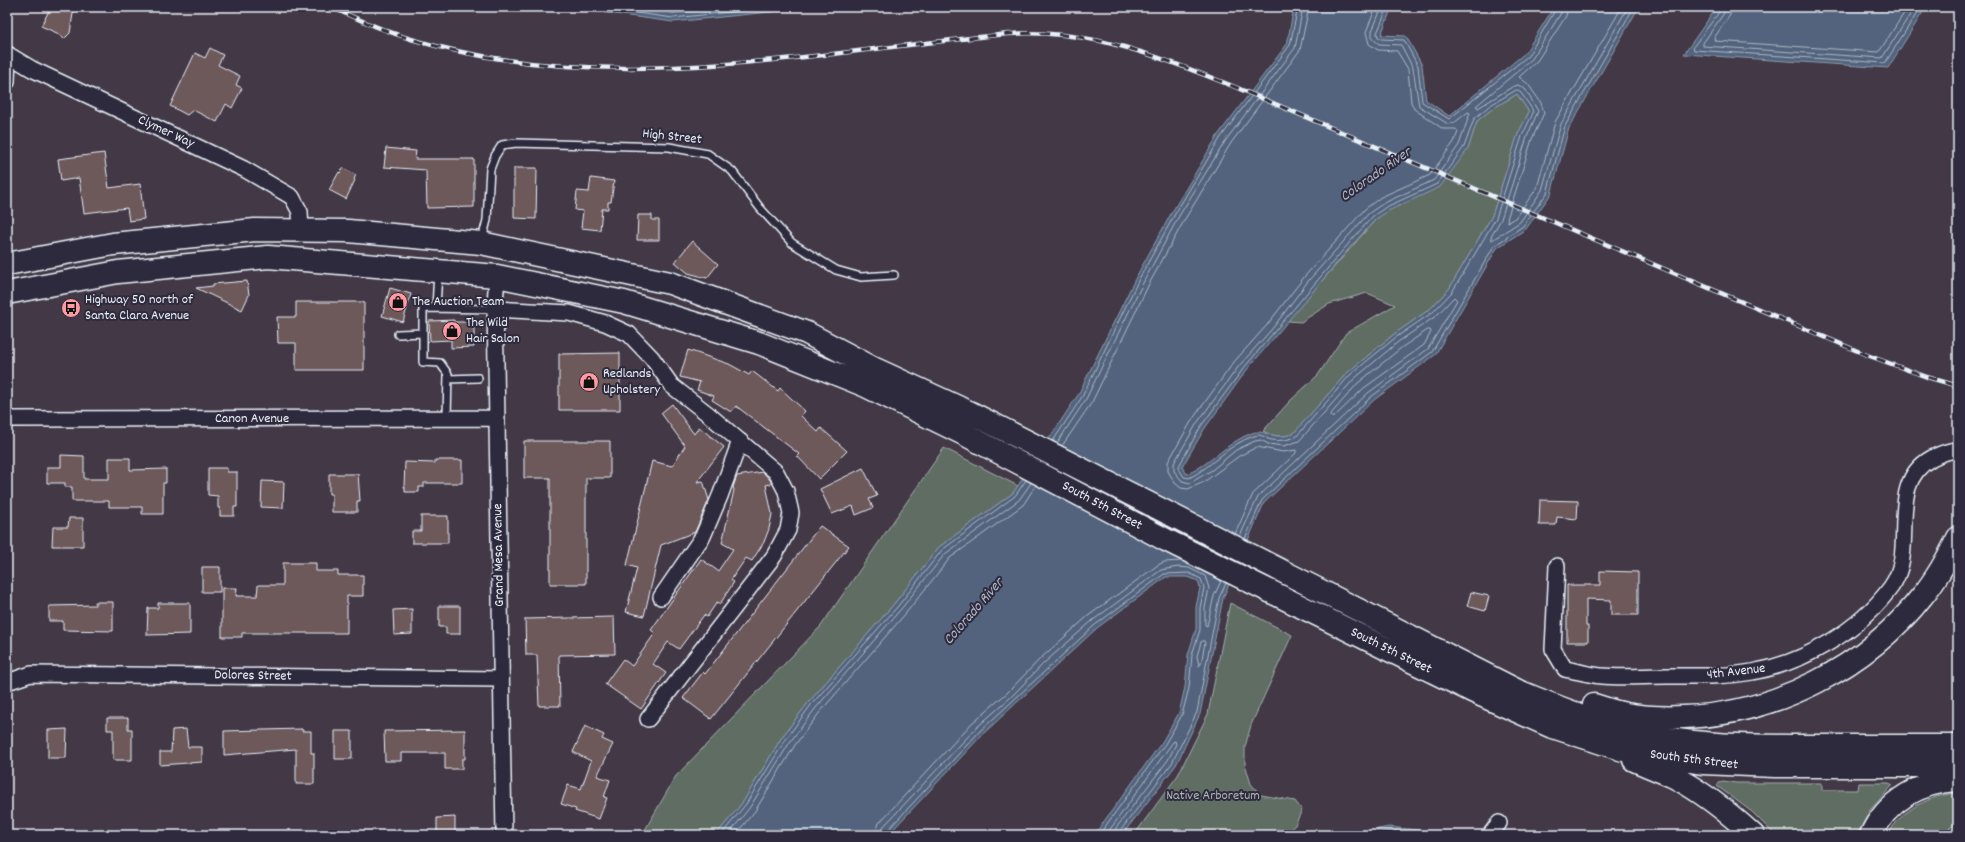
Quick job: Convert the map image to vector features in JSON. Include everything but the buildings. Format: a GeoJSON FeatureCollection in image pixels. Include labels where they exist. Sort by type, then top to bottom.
{"type":"FeatureCollection","features":[{"type":"Feature","properties":{"kind":"highway"},"geometry":{"type":"LineString","coordinates":[[7,293],[34,270],[240,239],[255,230]]}},
{"type":"Feature","properties":{"kind":"highway"},"geometry":{"type":"LineString","coordinates":[[7,264],[113,244],[255,230],[348,230],[481,243],[670,284],[807,333],[869,377]]}},
{"type":"Feature","properties":{"kind":"highway"},"geometry":{"type":"LineString","coordinates":[[268,258],[285,243],[361,245],[460,254],[481,243]]}},
{"type":"Feature","properties":{"kind":"highway"},"geometry":{"type":"LineString","coordinates":[[7,293],[118,272],[268,258],[438,270],[497,276],[624,302],[869,377]]}},
{"type":"Feature","properties":{"kind":"highway"},"geometry":{"type":"LineString","coordinates":[[497,276],[536,264],[676,298],[765,329],[807,333]]}},
{"type":"Feature","properties":{"kind":"highway","name":"South 5th Street"},"geometry":{"type":"LineString","coordinates":[[869,377],[971,413],[1518,690],[1573,714],[1624,729],[1676,739],[1736,744],[1772,746],[1958,746]]}},
{"type":"Feature","properties":{"kind":"highway","name":"South 5th Street"},"geometry":{"type":"LineString","coordinates":[[869,377],[962,433],[1166,540],[1472,691],[1550,726],[1623,750],[1702,763],[1775,766],[1958,766]]}},
{"type":"Feature","properties":{"kind":"highway"},"geometry":{"type":"LineString","coordinates":[[1518,690],[1627,714],[1658,716],[1684,717],[1710,714],[1763,703],[1815,683],[1840,669],[1884,636],[1923,596],[1937,576],[1958,538]]}},
{"type":"Feature","properties":{"kind":"highway"},"geometry":{"type":"LineString","coordinates":[[1567,732],[1674,777],[1723,808],[1753,835]]}},
{"type":"Feature","properties":{"kind":"highway"},"geometry":{"type":"LineString","coordinates":[[1871,835],[1875,825],[1888,809],[1902,797],[1917,788],[1932,783],[1958,780]]}},
{"type":"Feature","properties":{"kind":"street"},"geometry":{"type":"LineString","coordinates":[[7,54],[7,82]]}},
{"type":"Feature","properties":{"kind":"street","name":"Clymer Way"},"geometry":{"type":"LineString","coordinates":[[7,54],[32,69],[244,168],[292,197],[300,212],[301,230]]}},
{"type":"Feature","properties":{"kind":"street","name":"Grand Mesa Avenue"},"geometry":{"type":"LineString","coordinates":[[497,276],[495,309],[500,679],[504,835]]}},
{"type":"Feature","properties":{"kind":"street"},"geometry":{"type":"LineString","coordinates":[[495,309],[569,314],[605,323],[629,334],[652,358],[672,386],[776,472],[786,491],[791,513],[788,530],[774,556],[648,719]]}},
{"type":"Feature","properties":{"kind":"street","name":"Canon Avenue"},"geometry":{"type":"LineString","coordinates":[[7,419],[497,418]]}},
{"type":"Feature","properties":{"kind":"street"},"geometry":{"type":"LineString","coordinates":[[661,597],[703,536],[720,496],[740,441]]}},
{"type":"Feature","properties":{"kind":"street","name":"4th Avenue"},"geometry":{"type":"LineString","coordinates":[[1557,566],[1553,649],[1565,669],[1601,676],[1688,676],[1750,672],[1770,668],[1803,656],[1857,623],[1892,586],[1900,569],[1904,550],[1906,497],[1909,483],[1926,462],[1938,455],[1958,450]]}},
{"type":"Feature","properties":{"kind":"street","name":"Dolores Street"},"geometry":{"type":"LineString","coordinates":[[7,682],[31,674],[500,679]]}},
{"type":"Feature","properties":{"kind":"street"},"geometry":{"type":"LineString","coordinates":[[1490,835],[1499,823]]}},
{"type":"Feature","properties":{"kind":"lane","name":"High Street"},"geometry":{"type":"LineString","coordinates":[[481,243],[487,220],[490,169],[495,156],[502,145],[516,143],[669,147],[708,154],[732,170],[760,208],[792,243],[836,270],[861,277],[894,275]]}},
{"type":"Feature","properties":{"kind":"lane"},"geometry":{"type":"LineString","coordinates":[[436,308],[438,270]]}},
{"type":"Feature","properties":{"kind":"lane"},"geometry":{"type":"LineString","coordinates":[[447,418],[448,374],[440,363],[423,362],[422,308],[495,309]]}},
{"type":"Feature","properties":{"kind":"lane"},"geometry":{"type":"LineString","coordinates":[[398,334],[423,333]]}},
{"type":"Feature","properties":{"kind":"lane"},"geometry":{"type":"LineString","coordinates":[[448,379],[478,378]]}},
{"type":"Feature","properties":{"kind":"green space"},"geometry":{"type":"Polygon","coordinates":[[[1517,94],[1529,112],[1518,134],[1492,216],[1449,289],[1430,309],[1393,335],[1347,373],[1293,434],[1278,436],[1263,431],[1290,401],[1318,375],[1346,333],[1395,305],[1367,293],[1329,304],[1301,322],[1288,321],[1294,313],[1376,219],[1468,149],[1477,121],[1492,109],[1517,94]]]}},
{"type":"Feature","properties":{"kind":"green space"},"geometry":{"type":"Polygon","coordinates":[[[944,448],[1018,486],[1013,493],[939,547],[894,604],[808,703],[782,737],[743,802],[716,835],[642,835],[676,776],[821,626],[944,448]]]}},
{"type":"Feature","properties":{"kind":"green space","name":"Native Arboretum"},"geometry":{"type":"Polygon","coordinates":[[[1230,603],[1292,635],[1251,725],[1245,747],[1245,764],[1251,784],[1261,795],[1295,801],[1302,810],[1295,825],[1284,835],[1134,835],[1178,775],[1208,714],[1230,603]]]}},
{"type":"Feature","properties":{"kind":"green space"},"geometry":{"type":"Polygon","coordinates":[[[1723,781],[1736,783],[1822,783],[1822,790],[1858,790],[1859,783],[1889,783],[1893,785],[1870,810],[1857,835],[1775,835],[1752,812],[1717,786],[1719,782],[1723,781]]]}},
{"type":"Feature","properties":{"kind":"green space"},"geometry":{"type":"Polygon","coordinates":[[[1958,793],[1958,823],[1946,830],[1942,835],[1888,835],[1901,818],[1918,805],[1927,800],[1948,794],[1958,793]]]}},
{"type":"Feature","properties":{"kind":"water"},"geometry":{"type":"Polygon","coordinates":[[[563,7],[819,7],[673,22],[563,7]]]}},
{"type":"Feature","properties":{"kind":"water","name":"Colorado River"},"geometry":{"type":"Polygon","coordinates":[[[1294,7],[1392,7],[1381,35],[1406,36],[1422,65],[1426,100],[1449,116],[1525,53],[1554,7],[1639,7],[1569,128],[1551,194],[1526,229],[1497,248],[1435,355],[1374,400],[1264,503],[1223,598],[1200,714],[1176,765],[1122,835],[1094,835],[1162,742],[1179,713],[1185,687],[1188,655],[1196,629],[1196,607],[1200,588],[1198,581],[1188,577],[1166,577],[1097,628],[983,734],[888,835],[716,835],[743,802],[782,737],[808,703],[894,604],[939,547],[1013,493],[1078,395],[1136,277],[1172,212],[1218,135],[1287,44],[1294,7]],[[1517,94],[1492,109],[1477,121],[1468,149],[1440,187],[1388,211],[1376,219],[1352,245],[1246,371],[1205,428],[1182,467],[1187,474],[1204,465],[1235,442],[1252,433],[1260,432],[1280,436],[1293,434],[1347,373],[1393,335],[1430,309],[1449,289],[1492,216],[1518,134],[1529,112],[1517,94]]]}},
{"type":"Feature","properties":{"kind":"water"},"geometry":{"type":"Polygon","coordinates":[[[1717,7],[1926,7],[1888,68],[1684,54],[1717,7]]]}},
{"type":"Feature","properties":{"kind":"water"},"geometry":{"type":"Polygon","coordinates":[[[1389,827],[1436,832],[1442,835],[1374,835],[1378,829],[1389,827]]]}},
{"type":"Feature","properties":{"kind":"railway"},"geometry":{"type":"LineString","coordinates":[[331,7],[401,36],[463,52],[515,61],[568,66],[621,68],[727,64],[833,54],[1008,34],[1063,35],[1085,38],[1129,48],[1193,70],[1235,87],[1867,355],[1927,377],[1958,386]]}},
{"type":"Feature","properties":{"kind":"place","name":"The Auction Team"},"geometry":{"type":"Point","coordinates":[398,302]}},
{"type":"Feature","properties":{"kind":"place","name":"Highway 50 north of Santa Clara Avenue"},"geometry":{"type":"Point","coordinates":[71,308]}},
{"type":"Feature","properties":{"kind":"place","name":"The Wild Hair Salon"},"geometry":{"type":"Point","coordinates":[452,331]}},
{"type":"Feature","properties":{"kind":"place","name":"Redlands Upholstery"},"geometry":{"type":"Point","coordinates":[589,382]}}]}
